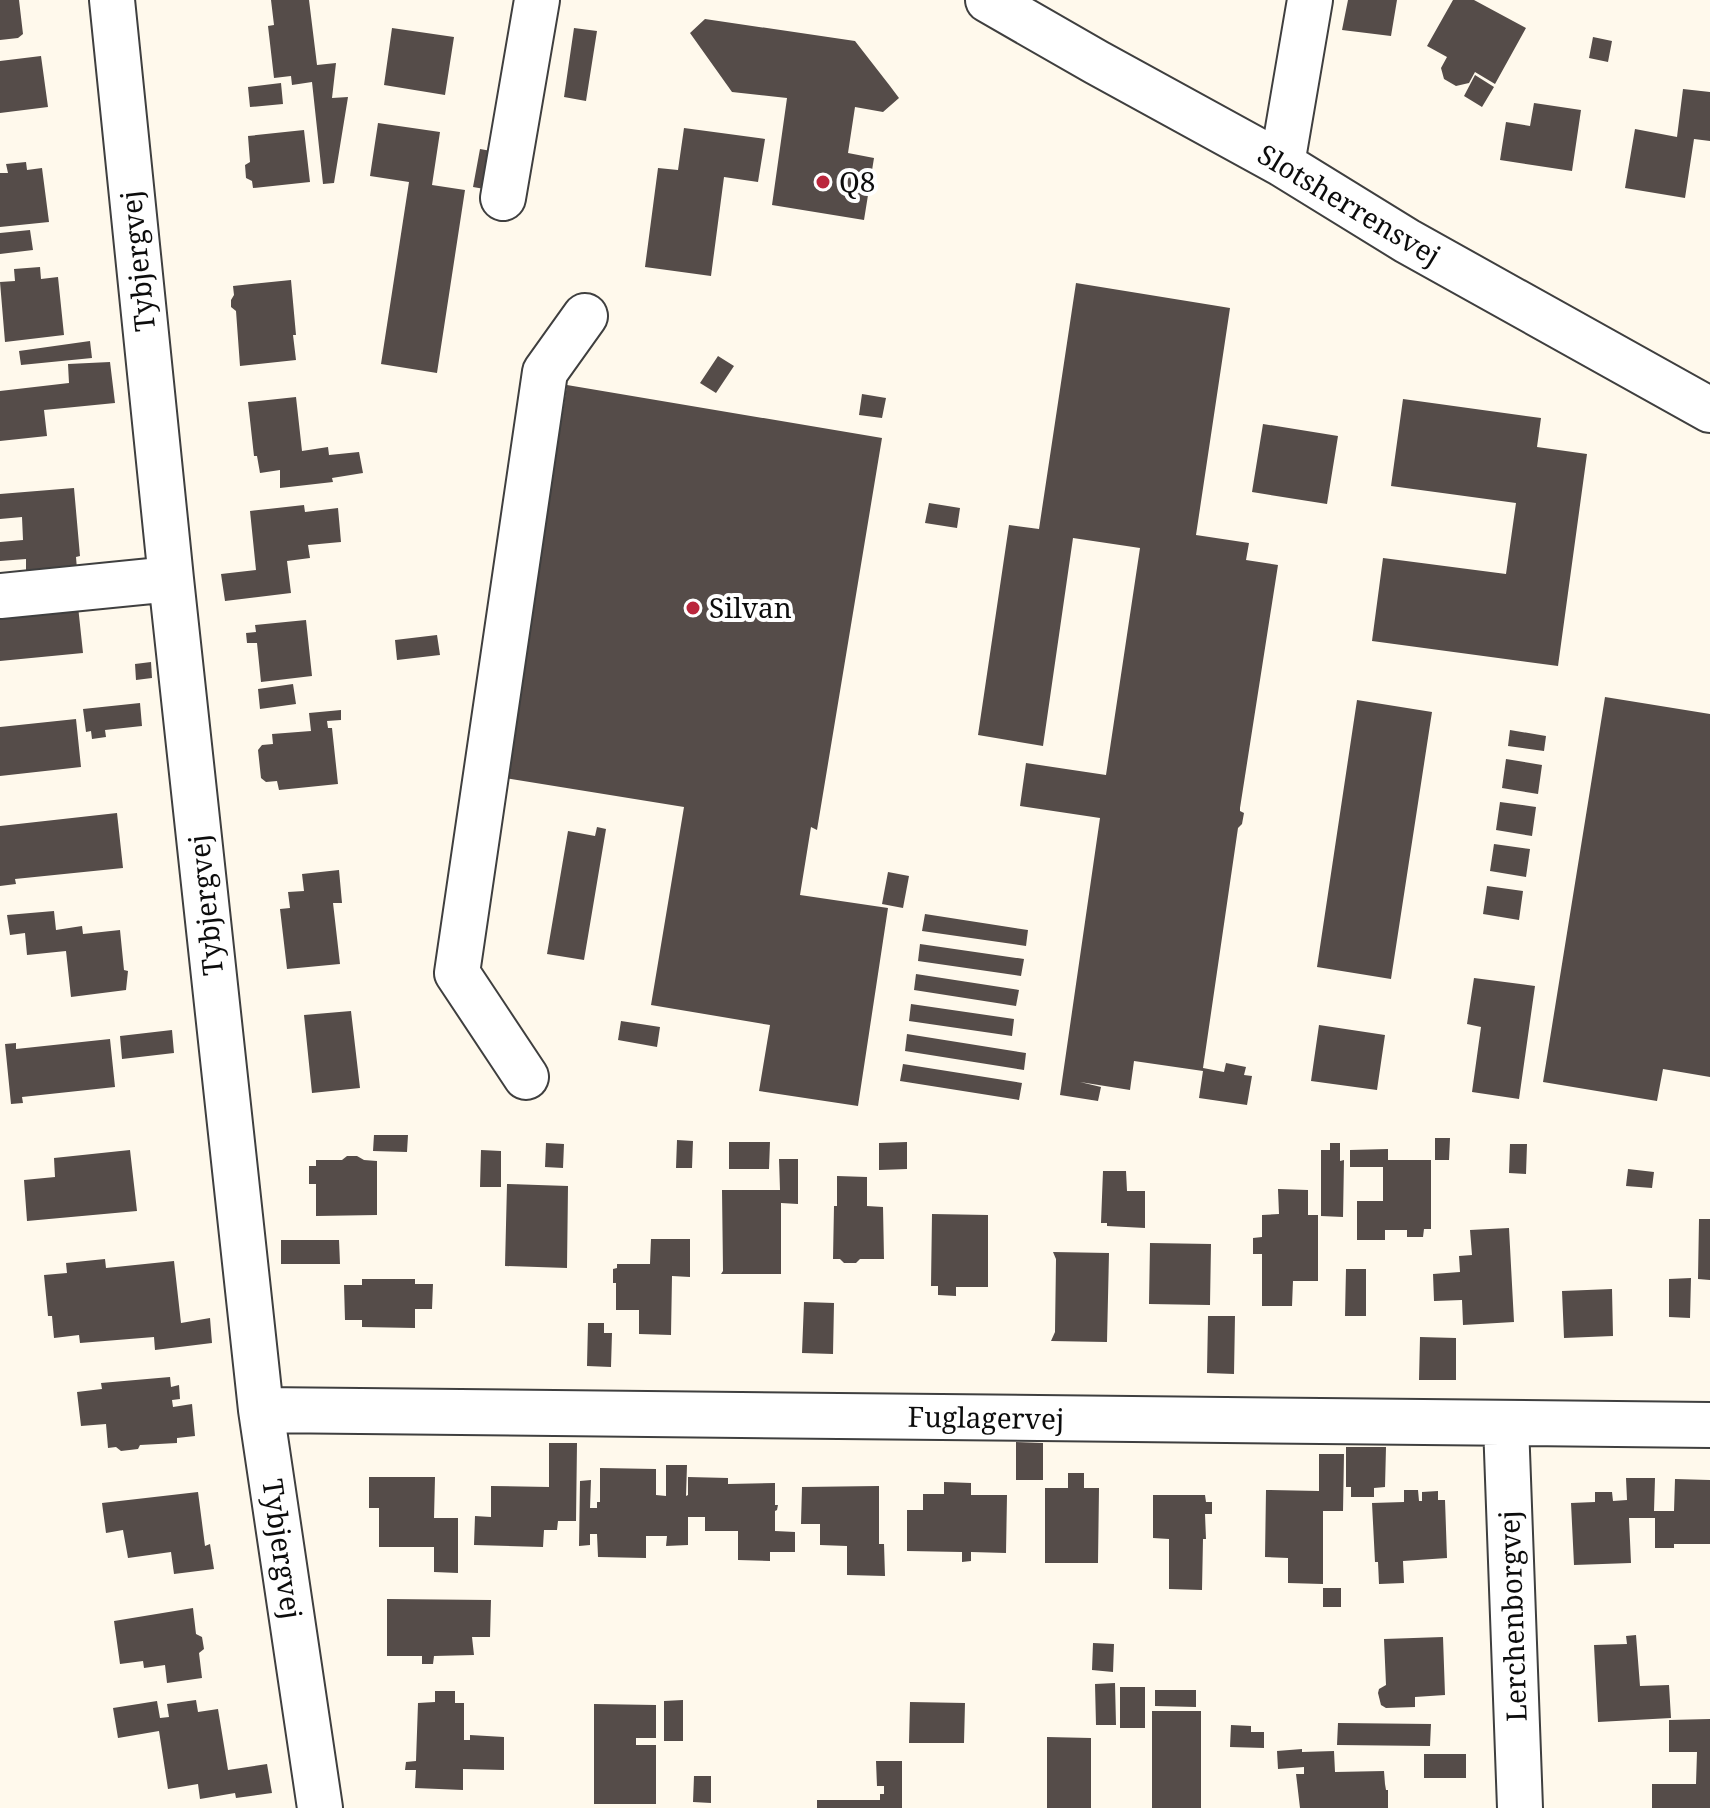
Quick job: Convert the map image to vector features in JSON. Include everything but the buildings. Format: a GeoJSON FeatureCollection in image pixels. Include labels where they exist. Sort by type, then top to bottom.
{"type":"FeatureCollection","features":[{"type":"Feature","properties":{"kind":"street","name":"Tybjergvej"},"geometry":{"type":"LineString","coordinates":[[112,0],[261,1410],[320,1808]]}},
{"type":"Feature","properties":{"kind":"street"},"geometry":{"type":"LineString","coordinates":[[503,198],[537,0]]}},
{"type":"Feature","properties":{"kind":"street","name":"Slotsherrensvej"},"geometry":{"type":"LineString","coordinates":[[988,0],[1282,164],[1407,241],[1710,410]]}},
{"type":"Feature","properties":{"kind":"street"},"geometry":{"type":"LineString","coordinates":[[1282,164],[1310,0]]}},
{"type":"Feature","properties":{"kind":"street"},"geometry":{"type":"LineString","coordinates":[[526,1077],[457,973],[545,372],[585,316]]}},
{"type":"Feature","properties":{"kind":"street"},"geometry":{"type":"LineString","coordinates":[[0,596],[171,579]]}},
{"type":"Feature","properties":{"kind":"street","name":"Fuglagervej"},"geometry":{"type":"LineString","coordinates":[[261,1410],[1710,1425]]}},
{"type":"Feature","properties":{"kind":"street","name":"Lerchenborgvej"},"geometry":{"type":"LineString","coordinates":[[1506,1424],[1520,1808]]}},
{"type":"Feature","properties":{"kind":"place","name":"Q8"},"geometry":{"type":"Point","coordinates":[823,182]}},
{"type":"Feature","properties":{"kind":"place","name":"Silvan"},"geometry":{"type":"Point","coordinates":[693,608]}}]}
